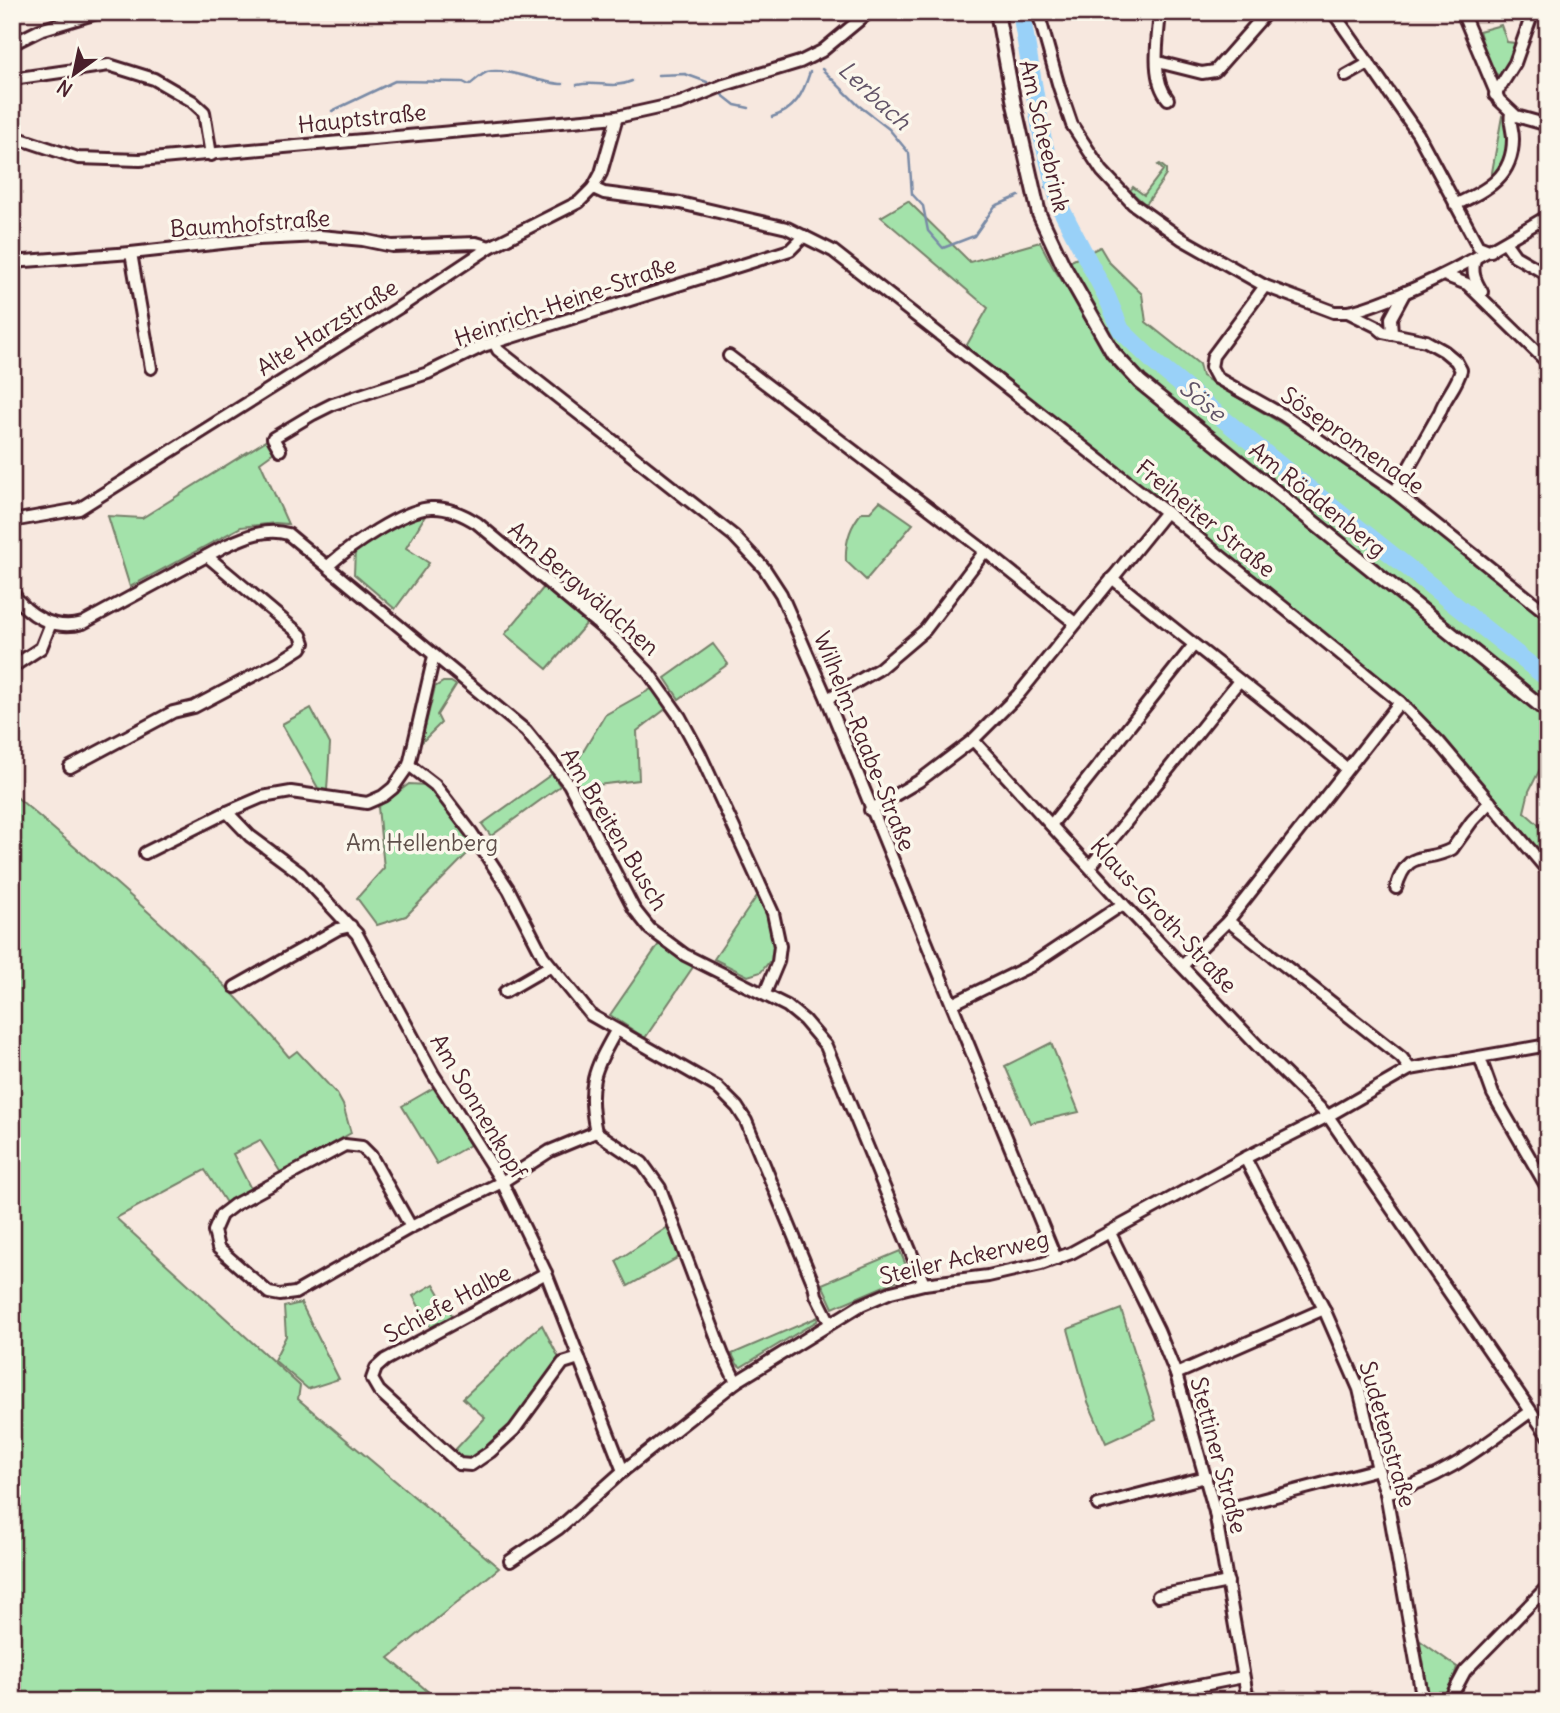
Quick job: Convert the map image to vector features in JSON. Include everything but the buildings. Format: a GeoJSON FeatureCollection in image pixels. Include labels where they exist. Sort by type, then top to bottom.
{"type":"FeatureCollection","features":[{"type":"Feature","properties":{"kind":"main road","name":"Am Scheebrink"},"geometry":{"type":"LineString","coordinates":[[997,12],[1039,214],[1063,265]]}},
{"type":"Feature","properties":{"kind":"main road","name":"Am Röddenberg"},"geometry":{"type":"LineString","coordinates":[[1063,265],[1113,353],[1140,382],[1548,712]]}},
{"type":"Feature","properties":{"kind":"street"},"geometry":{"type":"LineString","coordinates":[[12,44],[40,30],[100,12]]}},
{"type":"Feature","properties":{"kind":"street","name":"Hauptstraße"},"geometry":{"type":"LineString","coordinates":[[12,135],[78,158],[140,160],[617,117],[680,103],[800,62],[822,51],[869,12]]}},
{"type":"Feature","properties":{"kind":"street"},"geometry":{"type":"LineString","coordinates":[[1038,12],[1066,111],[1077,134],[1102,171],[1124,196],[1182,239],[1265,286],[1324,309],[1348,312],[1387,333],[1426,341],[1456,361],[1461,370],[1459,377],[1395,492]]}},
{"type":"Feature","properties":{"kind":"street"},"geometry":{"type":"LineString","coordinates":[[1160,12],[1157,62],[1161,87],[1168,99]]}},
{"type":"Feature","properties":{"kind":"street"},"geometry":{"type":"LineString","coordinates":[[1157,62],[1202,73],[1215,71],[1267,12]]}},
{"type":"Feature","properties":{"kind":"street"},"geometry":{"type":"LineString","coordinates":[[1462,12],[1495,95],[1511,113],[1548,125]]}},
{"type":"Feature","properties":{"kind":"street"},"geometry":{"type":"LineString","coordinates":[[1495,95],[1515,63],[1533,12]]}},
{"type":"Feature","properties":{"kind":"street"},"geometry":{"type":"LineString","coordinates":[[1333,13],[1418,134],[1478,246],[1492,251]]}},
{"type":"Feature","properties":{"kind":"street"},"geometry":{"type":"LineString","coordinates":[[1346,76],[1369,63]]}},
{"type":"Feature","properties":{"kind":"street"},"geometry":{"type":"LineString","coordinates":[[12,79],[109,65],[154,79],[192,101],[204,112],[211,155]]}},
{"type":"Feature","properties":{"kind":"street"},"geometry":{"type":"LineString","coordinates":[[1455,205],[1494,184],[1504,174],[1513,143],[1509,125],[1511,113]]}},
{"type":"Feature","properties":{"kind":"street","name":"Alte Harzstraße"},"geometry":{"type":"LineString","coordinates":[[12,521],[79,509],[400,307],[490,247],[569,208],[593,188],[601,173],[617,117]]}},
{"type":"Feature","properties":{"kind":"street","name":"Freiheiter Straße"},"geometry":{"type":"LineString","coordinates":[[593,188],[604,193],[681,202],[787,228],[833,251],[1166,512],[1400,702],[1439,742],[1548,872]]}},
{"type":"Feature","properties":{"kind":"street"},"geometry":{"type":"LineString","coordinates":[[1348,312],[1444,275],[1492,251],[1548,216]]}},
{"type":"Feature","properties":{"kind":"street","name":"Baumhofstraße"},"geometry":{"type":"LineString","coordinates":[[12,262],[131,253],[258,239],[320,236],[391,246],[476,243],[490,247]]}},
{"type":"Feature","properties":{"kind":"street","name":"Heinrich-Heine-Straße"},"geometry":{"type":"LineString","coordinates":[[280,450],[274,438],[333,404],[428,373],[494,342],[790,250],[804,236]]}},
{"type":"Feature","properties":{"kind":"street"},"geometry":{"type":"LineString","coordinates":[[1505,242],[1515,257],[1548,275]]}},
{"type":"Feature","properties":{"kind":"street"},"geometry":{"type":"LineString","coordinates":[[131,253],[151,368]]}},
{"type":"Feature","properties":{"kind":"street"},"geometry":{"type":"LineString","coordinates":[[1475,259],[1475,279],[1487,300]]}},
{"type":"Feature","properties":{"kind":"street"},"geometry":{"type":"LineString","coordinates":[[1444,275],[1468,284],[1487,300],[1548,363]]}},
{"type":"Feature","properties":{"kind":"street","name":"Sösepromenade"},"geometry":{"type":"LineString","coordinates":[[1265,286],[1213,356],[1211,367],[1217,378],[1283,415],[1395,492],[1548,614]]}},
{"type":"Feature","properties":{"kind":"street"},"geometry":{"type":"LineString","coordinates":[[1387,333],[1391,318],[1405,292]]}},
{"type":"Feature","properties":{"kind":"street","name":"Wilhelm-Raabe-Straße"},"geometry":{"type":"LineString","coordinates":[[494,342],[498,350],[734,536],[750,552],[781,594],[827,699],[870,810],[1056,1259]]}},
{"type":"Feature","properties":{"kind":"street"},"geometry":{"type":"LineString","coordinates":[[729,356],[1075,623]]}},
{"type":"Feature","properties":{"kind":"street","name":"Am Bergwäldchen"},"geometry":{"type":"LineString","coordinates":[[328,566],[349,547],[415,511],[445,508],[477,523],[617,640],[648,672],[680,717],[700,754],[770,906],[779,932],[780,946],[778,962],[765,993]]}},
{"type":"Feature","properties":{"kind":"street"},"geometry":{"type":"LineString","coordinates":[[870,810],[919,781],[973,740],[1018,695],[1166,512]]}},
{"type":"Feature","properties":{"kind":"street","name":"Am Breiten Busch"},"geometry":{"type":"LineString","coordinates":[[51,623],[71,627],[83,623],[248,536],[276,531],[288,534],[526,731],[544,750],[569,784],[634,909],[650,929],[685,955],[765,993],[804,1020],[826,1046],[924,1284]]}},
{"type":"Feature","properties":{"kind":"street"},"geometry":{"type":"LineString","coordinates":[[827,699],[879,670],[925,630],[985,551]]}},
{"type":"Feature","properties":{"kind":"street"},"geometry":{"type":"LineString","coordinates":[[70,767],[173,712],[194,706],[279,662],[304,643],[301,635],[207,556]]}},
{"type":"Feature","properties":{"kind":"street"},"geometry":{"type":"LineString","coordinates":[[1112,578],[1193,646],[1297,725],[1346,768]]}},
{"type":"Feature","properties":{"kind":"street"},"geometry":{"type":"LineString","coordinates":[[12,592],[33,615],[51,623],[41,648],[12,667]]}},
{"type":"Feature","properties":{"kind":"street"},"geometry":{"type":"LineString","coordinates":[[1051,825],[1193,646]]}},
{"type":"Feature","properties":{"kind":"street"},"geometry":{"type":"LineString","coordinates":[[145,853],[262,797],[291,792],[367,803],[393,788],[409,765],[434,656]]}},
{"type":"Feature","properties":{"kind":"street"},"geometry":{"type":"LineString","coordinates":[[1090,867],[1239,681]]}},
{"type":"Feature","properties":{"kind":"street"},"geometry":{"type":"LineString","coordinates":[[1183,965],[1228,921],[1400,702]]}},
{"type":"Feature","properties":{"kind":"street","name":"Klaus-Groth-Straße"},"geometry":{"type":"LineString","coordinates":[[973,740],[1270,1059],[1328,1116],[1548,1436]]}},
{"type":"Feature","properties":{"kind":"street"},"geometry":{"type":"LineString","coordinates":[[409,765],[435,785],[471,832],[509,890],[543,956],[591,1015],[710,1082],[737,1107],[747,1121],[816,1295],[830,1323]]}},
{"type":"Feature","properties":{"kind":"street"},"geometry":{"type":"LineString","coordinates":[[1396,888],[1400,875],[1413,860],[1452,849],[1490,802]]}},
{"type":"Feature","properties":{"kind":"street","name":"Am Sonnenkopf"},"geometry":{"type":"LineString","coordinates":[[227,812],[250,836],[300,873],[351,926],[433,1074],[502,1182],[546,1273],[623,1471]]}},
{"type":"Feature","properties":{"kind":"street"},"geometry":{"type":"LineString","coordinates":[[952,1004],[1030,965],[1124,904]]}},
{"type":"Feature","properties":{"kind":"street"},"geometry":{"type":"LineString","coordinates":[[1228,921],[1402,1059],[1410,1069]]}},
{"type":"Feature","properties":{"kind":"street"},"geometry":{"type":"LineString","coordinates":[[235,987],[338,929],[351,926]]}},
{"type":"Feature","properties":{"kind":"street"},"geometry":{"type":"LineString","coordinates":[[505,992],[550,965]]}},
{"type":"Feature","properties":{"kind":"street"},"geometry":{"type":"LineString","coordinates":[[596,1132],[592,1104],[594,1073],[616,1031]]}},
{"type":"Feature","properties":{"kind":"street","name":"Steiler Ackerweg"},"geometry":{"type":"LineString","coordinates":[[510,1561],[558,1528],[623,1471],[736,1382],[861,1305],[891,1292],[924,1284],[988,1276],[1056,1259],[1110,1233],[1245,1158],[1328,1116],[1410,1069],[1548,1045]]}},
{"type":"Feature","properties":{"kind":"street"},"geometry":{"type":"LineString","coordinates":[[1480,1058],[1493,1094],[1548,1189]]}},
{"type":"Feature","properties":{"kind":"street"},"geometry":{"type":"LineString","coordinates":[[411,1227],[371,1156],[362,1147],[345,1144],[234,1205],[221,1215],[214,1231],[218,1248],[269,1293],[295,1293],[411,1227],[494,1183],[502,1182],[550,1151],[596,1132]]}},
{"type":"Feature","properties":{"kind":"street"},"geometry":{"type":"LineString","coordinates":[[596,1132],[632,1154],[660,1188],[723,1355],[736,1382]]}},
{"type":"Feature","properties":{"kind":"street","name":"Sudetenstraße"},"geometry":{"type":"LineString","coordinates":[[1245,1158],[1324,1309],[1359,1389],[1386,1493],[1423,1701]]}},
{"type":"Feature","properties":{"kind":"street","name":"Stettiner Straße"},"geometry":{"type":"LineString","coordinates":[[1110,1233],[1158,1330],[1176,1374],[1215,1512],[1248,1701]]}},
{"type":"Feature","properties":{"kind":"street","name":"Schiefe Halbe"},"geometry":{"type":"LineString","coordinates":[[546,1273],[385,1360],[376,1368],[372,1379],[379,1391],[459,1464],[471,1465],[514,1430],[563,1363],[579,1358]]}},
{"type":"Feature","properties":{"kind":"street"},"geometry":{"type":"LineString","coordinates":[[1176,1374],[1324,1309]]}},
{"type":"Feature","properties":{"kind":"street"},"geometry":{"type":"LineString","coordinates":[[1386,1493],[1423,1482],[1444,1472],[1530,1412]]}},
{"type":"Feature","properties":{"kind":"street"},"geometry":{"type":"LineString","coordinates":[[1215,1512],[1378,1469]]}},
{"type":"Feature","properties":{"kind":"street"},"geometry":{"type":"LineString","coordinates":[[1098,1505],[1206,1477]]}},
{"type":"Feature","properties":{"kind":"street"},"geometry":{"type":"LineString","coordinates":[[1158,1596],[1227,1582]]}},
{"type":"Feature","properties":{"kind":"street"},"geometry":{"type":"LineString","coordinates":[[1449,1701],[1465,1671],[1548,1586]]}},
{"type":"Feature","properties":{"kind":"street"},"geometry":{"type":"LineString","coordinates":[[1133,1699],[1243,1677]]}},
{"type":"Feature","properties":{"kind":"green space"},"geometry":{"type":"Polygon","coordinates":[[[1501,25],[1507,42],[1515,43],[1516,51],[1499,76],[1489,61],[1479,31],[1501,25]]]}},
{"type":"Feature","properties":{"kind":"green space"},"geometry":{"type":"Polygon","coordinates":[[[1502,116],[1505,118],[1509,143],[1501,174],[1468,194],[1491,178],[1502,116]]]}},
{"type":"Feature","properties":{"kind":"green space"},"geometry":{"type":"Polygon","coordinates":[[[1158,165],[1166,169],[1166,175],[1147,203],[1144,203],[1130,191],[1133,187],[1144,195],[1163,170],[1158,165]]]}},
{"type":"Feature","properties":{"kind":"green space"},"geometry":{"type":"Polygon","coordinates":[[[908,201],[970,262],[1040,242],[1053,267],[1110,354],[1548,719],[1548,765],[1543,763],[1529,791],[1524,812],[1548,833],[1548,867],[1441,740],[964,350],[988,308],[881,217],[908,201]]]}},
{"type":"Feature","properties":{"kind":"green space"},"geometry":{"type":"Polygon","coordinates":[[[1100,247],[1109,262],[1142,294],[1146,322],[1199,364],[1202,376],[1299,434],[1408,510],[1548,622],[1548,704],[1144,378],[1118,349],[1069,262],[1100,247]]]}},
{"type":"Feature","properties":{"kind":"green space"},"geometry":{"type":"Polygon","coordinates":[[[270,438],[278,449],[260,462],[288,524],[241,527],[130,587],[108,516],[142,518],[270,438]]]}},
{"type":"Feature","properties":{"kind":"green space"},"geometry":{"type":"Polygon","coordinates":[[[880,501],[913,524],[866,580],[846,561],[847,541],[862,512],[870,512],[880,501]]]}},
{"type":"Feature","properties":{"kind":"green space"},"geometry":{"type":"Polygon","coordinates":[[[425,516],[406,548],[429,563],[395,609],[354,574],[355,550],[411,517],[425,516]]]}},
{"type":"Feature","properties":{"kind":"green space"},"geometry":{"type":"Polygon","coordinates":[[[544,587],[587,623],[547,669],[505,634],[544,587]]]}},
{"type":"Feature","properties":{"kind":"green space"},"geometry":{"type":"Polygon","coordinates":[[[713,644],[728,664],[679,699],[665,678],[713,644]]]}},
{"type":"Feature","properties":{"kind":"green space"},"geometry":{"type":"Polygon","coordinates":[[[443,682],[456,685],[437,715],[441,723],[421,743],[435,687],[443,682]]]}},
{"type":"Feature","properties":{"kind":"green space"},"geometry":{"type":"Polygon","coordinates":[[[653,688],[667,708],[637,731],[639,780],[580,787],[571,772],[605,715],[653,688]]]}},
{"type":"Feature","properties":{"kind":"green space"},"geometry":{"type":"Polygon","coordinates":[[[311,708],[330,744],[327,790],[318,788],[282,724],[311,708]]]}},
{"type":"Feature","properties":{"kind":"green space"},"geometry":{"type":"Polygon","coordinates":[[[552,774],[560,786],[491,836],[482,824],[552,774]]]}},
{"type":"Feature","properties":{"kind":"green space","name":"Am Hellenberg"},"geometry":{"type":"Polygon","coordinates":[[[409,784],[427,785],[475,846],[406,916],[377,925],[357,898],[384,868],[378,807],[409,784]]]}},
{"type":"Feature","properties":{"kind":"green space"},"geometry":{"type":"Polygon","coordinates":[[[12,793],[191,952],[289,1057],[297,1051],[337,1094],[343,1105],[351,1133],[281,1173],[260,1140],[233,1154],[252,1191],[228,1206],[205,1170],[116,1218],[300,1386],[298,1399],[499,1568],[389,1658],[439,1701],[12,1701],[12,793]]]}},
{"type":"Feature","properties":{"kind":"green space"},"geometry":{"type":"Polygon","coordinates":[[[759,893],[772,927],[774,953],[772,962],[761,972],[748,976],[714,959],[759,893]]]}},
{"type":"Feature","properties":{"kind":"green space"},"geometry":{"type":"Polygon","coordinates":[[[659,944],[693,967],[645,1038],[610,1015],[659,944]]]}},
{"type":"Feature","properties":{"kind":"green space"},"geometry":{"type":"Polygon","coordinates":[[[1051,1043],[1079,1112],[1030,1123],[1005,1066],[1051,1043]]]}},
{"type":"Feature","properties":{"kind":"green space"},"geometry":{"type":"Polygon","coordinates":[[[435,1087],[470,1145],[437,1164],[402,1106],[435,1087]]]}},
{"type":"Feature","properties":{"kind":"green space"},"geometry":{"type":"Polygon","coordinates":[[[668,1227],[679,1257],[628,1286],[616,1261],[668,1227]]]}},
{"type":"Feature","properties":{"kind":"green space"},"geometry":{"type":"Polygon","coordinates":[[[900,1251],[910,1275],[833,1308],[822,1284],[900,1251]]]}},
{"type":"Feature","properties":{"kind":"green space"},"geometry":{"type":"Polygon","coordinates":[[[434,1284],[454,1318],[432,1330],[413,1296],[434,1284]]]}},
{"type":"Feature","properties":{"kind":"green space"},"geometry":{"type":"Polygon","coordinates":[[[301,1303],[339,1379],[308,1389],[274,1360],[286,1336],[284,1307],[301,1303]]]}},
{"type":"Feature","properties":{"kind":"green space"},"geometry":{"type":"Polygon","coordinates":[[[1121,1309],[1156,1420],[1106,1443],[1088,1402],[1068,1329],[1121,1309]]]}},
{"type":"Feature","properties":{"kind":"green space"},"geometry":{"type":"Polygon","coordinates":[[[818,1317],[817,1321],[741,1367],[737,1364],[732,1354],[818,1317]]]}},
{"type":"Feature","properties":{"kind":"green space"},"geometry":{"type":"Polygon","coordinates":[[[542,1325],[560,1360],[509,1429],[473,1461],[465,1461],[454,1451],[485,1418],[463,1398],[542,1325]]]}},
{"type":"Feature","properties":{"kind":"green space"},"geometry":{"type":"Polygon","coordinates":[[[1419,1640],[1457,1667],[1450,1689],[1441,1700],[1429,1701],[1419,1640]]]}},
{"type":"Feature","properties":{"kind":"waterway","name":"Söse"},"geometry":{"type":"LineString","coordinates":[[1021,12],[1042,136],[1061,209],[1107,297],[1121,330],[1155,363],[1293,476],[1548,679]]}},
{"type":"Feature","properties":{"kind":"waterway","name":"Lerbach"},"geometry":{"type":"LineString","coordinates":[[822,69],[858,105],[889,129],[909,153],[912,194],[923,206],[928,231],[943,248],[974,236],[995,206],[1019,196]]}},
{"type":"Feature","properties":{"kind":"waterway","name":"Lerbach"},"geometry":{"type":"LineString","coordinates":[[332,111],[395,81],[463,82],[469,85],[485,73],[495,71],[563,84]]}},
{"type":"Feature","properties":{"kind":"waterway","name":"Lerbach"},"geometry":{"type":"LineString","coordinates":[[772,117],[787,110],[797,100],[810,72]]}},
{"type":"Feature","properties":{"kind":"waterway","name":"Lerbach"},"geometry":{"type":"LineString","coordinates":[[658,75],[685,74],[707,82]]}},
{"type":"Feature","properties":{"kind":"waterway","name":"Lerbach"},"geometry":{"type":"LineString","coordinates":[[577,85],[618,85],[632,81]]}},
{"type":"Feature","properties":{"kind":"waterway","name":"Lerbach"},"geometry":{"type":"LineString","coordinates":[[721,94],[735,105],[749,108]]}},
{"type":"Feature","properties":{"kind":"waterway","name":"Lerbach"},"geometry":{"type":"LineString","coordinates":[[12,148],[17,146]]}},
{"type":"Feature","properties":{"kind":"waterway","name":"Lerbach"},"geometry":{"type":"LineString","coordinates":[[1045,187],[1057,190]]}}]}
